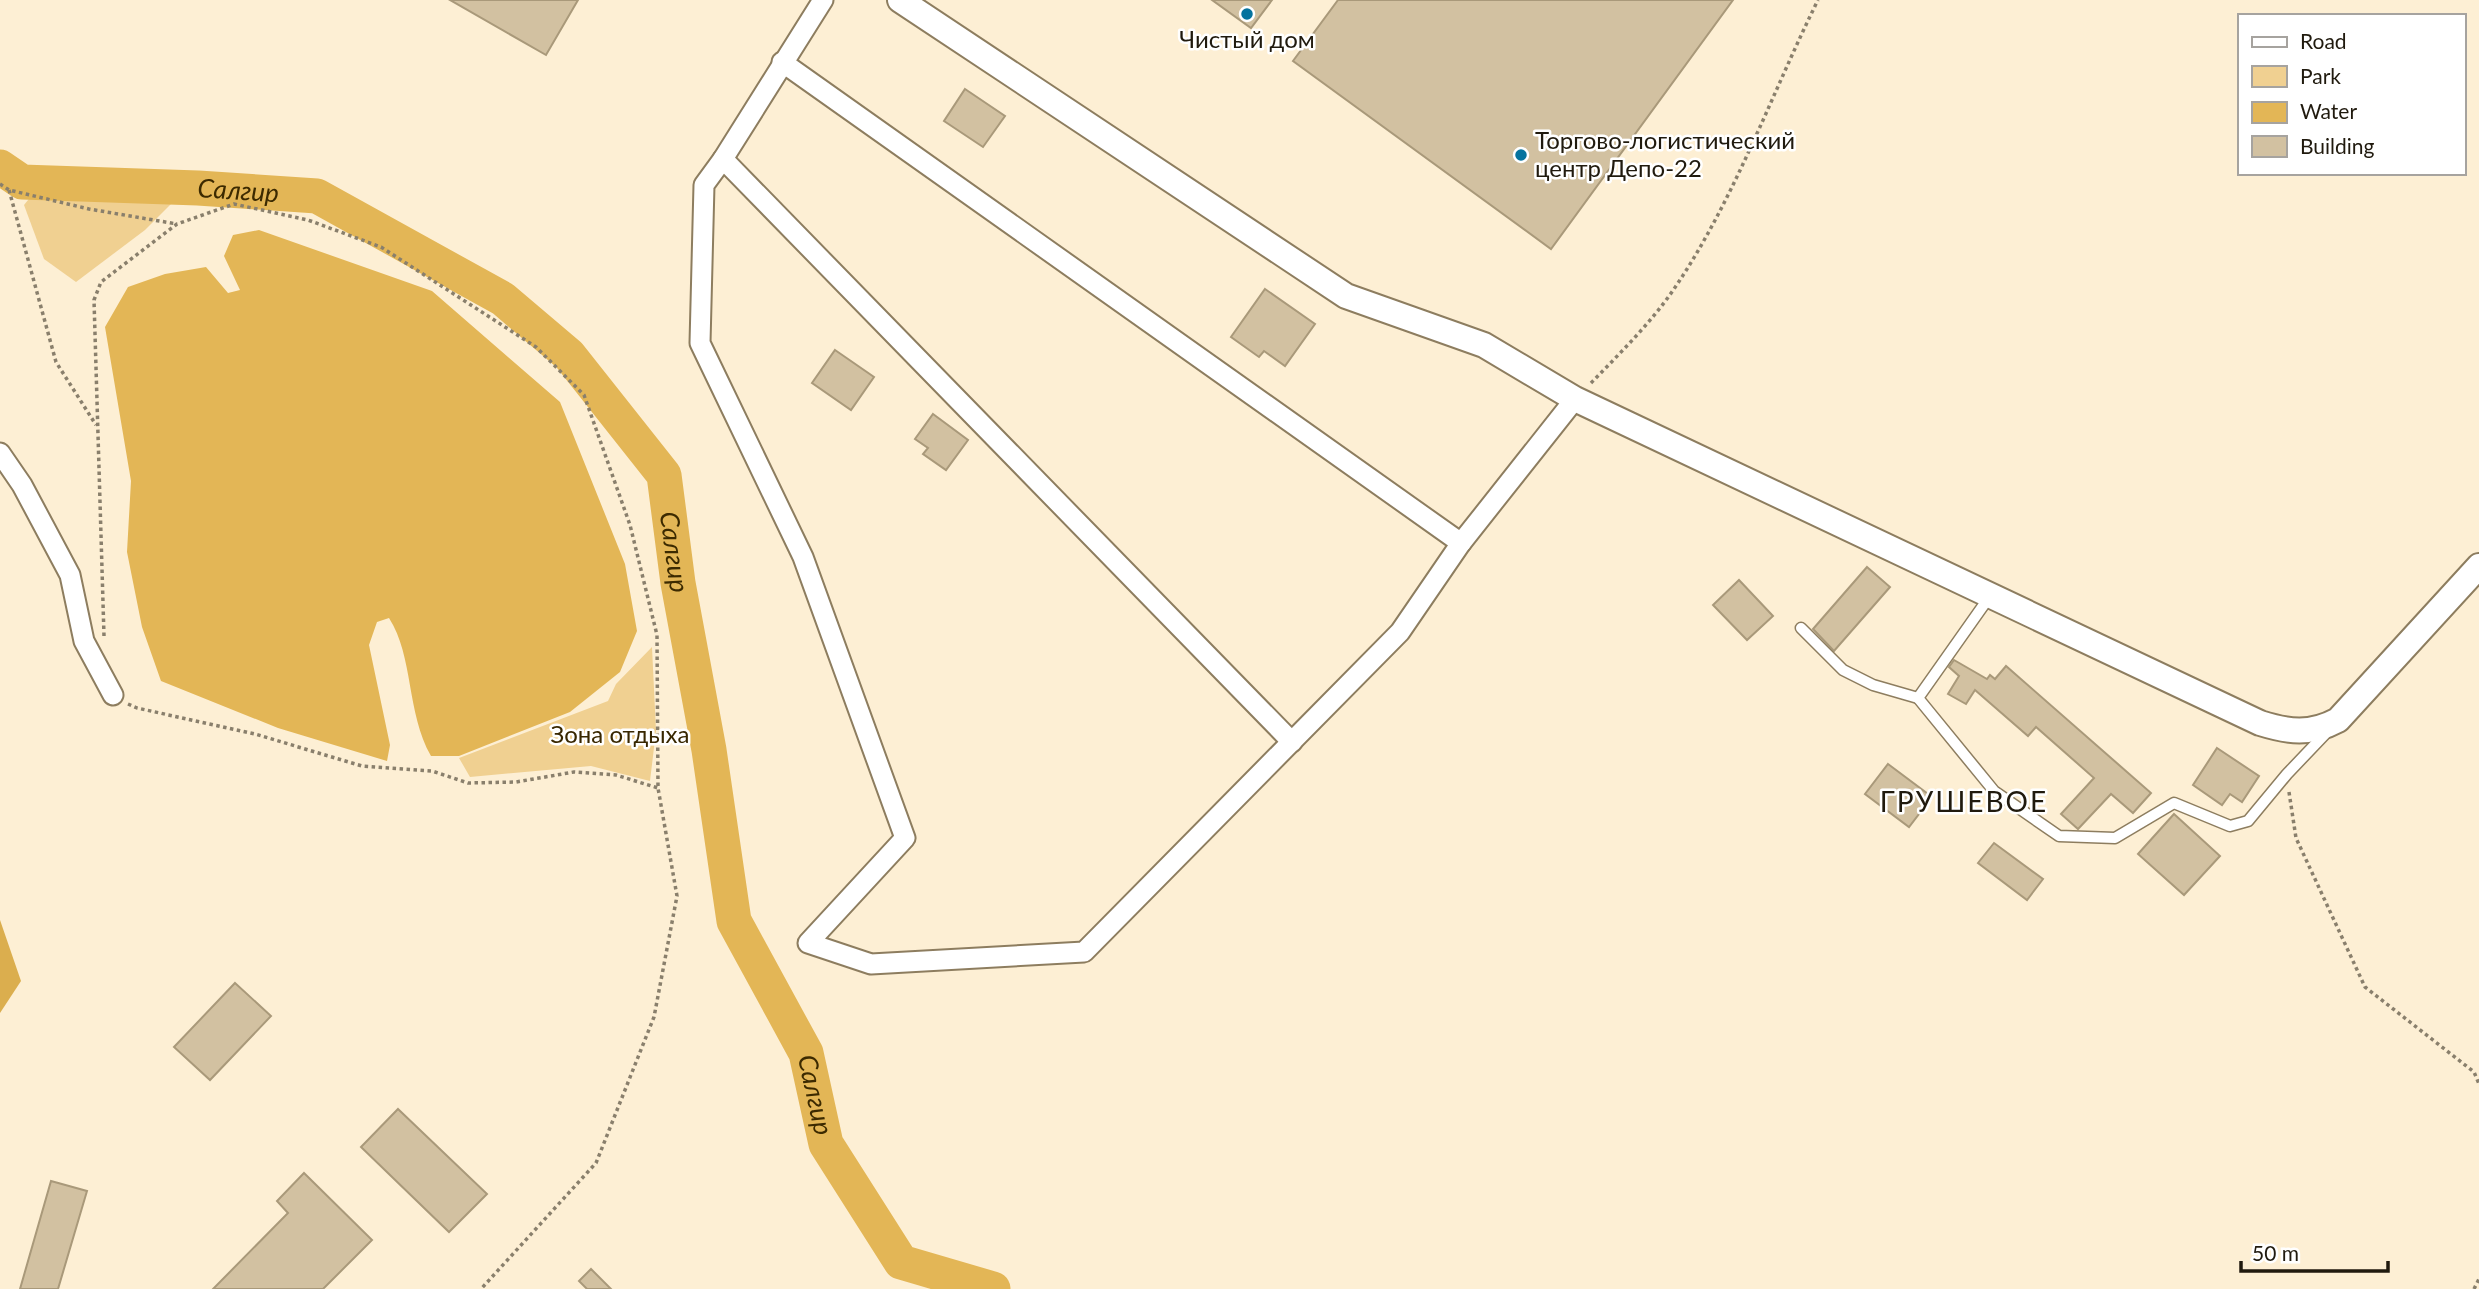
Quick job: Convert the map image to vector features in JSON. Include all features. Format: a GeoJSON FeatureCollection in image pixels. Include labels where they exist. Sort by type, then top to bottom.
{"type":"FeatureCollection","features":[{"type":"Feature","properties":{"kind":"street"},"geometry":{"type":"LineString","coordinates":[[823,0],[704,185],[700,343],[803,557],[905,838],[808,943],[871,964],[1084,951],[1400,632],[1461,543],[1575,399]]}},
{"type":"Feature","properties":{"kind":"street"},"geometry":{"type":"LineString","coordinates":[[900,0],[1346,296],[1484,345],[1575,399],[2260,723],[2303,733],[2320,730],[2338,720],[2479,566]]}},
{"type":"Feature","properties":{"kind":"street"},"geometry":{"type":"LineString","coordinates":[[782,62],[1461,543]]}},
{"type":"Feature","properties":{"kind":"street"},"geometry":{"type":"LineString","coordinates":[[723,159],[1292,742]]}},
{"type":"Feature","properties":{"kind":"street"},"geometry":{"type":"LineString","coordinates":[[0,453],[22,485],[70,575],[84,641],[113,695]]}},
{"type":"Feature","properties":{"kind":"lane"},"geometry":{"type":"LineString","coordinates":[[1918,698],[1990,596]]}},
{"type":"Feature","properties":{"kind":"lane"},"geometry":{"type":"LineString","coordinates":[[1801,628],[1843,670],[1873,685],[1918,698],[1994,791],[2059,836],[2115,838],[2174,803],[2230,826],[2248,821],[2287,774],[2338,720]]}},
{"type":"Feature","properties":{"kind":"path"},"geometry":{"type":"LineString","coordinates":[[1575,399],[1631,343],[1675,287],[1719,213],[1818,0]]}},
{"type":"Feature","properties":{"kind":"path"},"geometry":{"type":"LineString","coordinates":[[0,184],[9,190],[89,209],[177,224]]}},
{"type":"Feature","properties":{"kind":"path"},"geometry":{"type":"LineString","coordinates":[[9,190],[56,362],[97,426]]}},
{"type":"Feature","properties":{"kind":"path"},"geometry":{"type":"LineString","coordinates":[[105,648],[94,300],[101,282],[177,224],[234,204],[308,220],[382,247],[536,347],[584,395],[630,525],[657,635],[658,788],[677,896],[654,1017],[596,1163],[481,1289]]}},
{"type":"Feature","properties":{"kind":"path"},"geometry":{"type":"LineString","coordinates":[[113,695],[137,708],[255,734],[362,766],[432,771],[468,783],[516,782],[574,772],[615,775],[658,788]]}},
{"type":"Feature","properties":{"kind":"path"},"geometry":{"type":"LineString","coordinates":[[2287,774],[2295,838],[2365,987],[2474,1072],[2479,1084]]}},
{"type":"Feature","properties":{"kind":"path"},"geometry":{"type":"LineString","coordinates":[[2474,1289],[2479,1279]]}},
{"type":"Feature","properties":{"kind":"green space"},"geometry":{"type":"Polygon","coordinates":[[[41,184],[175,200],[145,230],[76,282],[44,259],[24,205],[41,184]]]}},
{"type":"Feature","properties":{"kind":"green space","name":"Зона отдыха"},"geometry":{"type":"Polygon","coordinates":[[[652,647],[656,731],[650,781],[591,766],[470,777],[459,758],[608,701],[616,684],[652,647]]]}},
{"type":"Feature","properties":{"kind":"shaded area"},"geometry":{"type":"Polygon","coordinates":[[[0,920],[21,981],[0,1013],[0,920]]]}},
{"type":"Feature","properties":{"kind":"water"},"geometry":{"type":"Polygon","coordinates":[[[259,230],[432,291],[560,402],[625,564],[637,631],[620,672],[570,712],[459,756],[431,756],[417,721],[403,650],[389,618],[377,622],[369,645],[390,745],[387,761],[278,728],[161,681],[142,627],[127,552],[131,481],[105,327],[128,287],[165,274],[206,267],[228,293],[240,290],[224,256],[233,235],[259,230]]]}},
{"type":"Feature","properties":{"kind":"building"},"geometry":{"type":"Polygon","coordinates":[[[450,0],[578,0],[546,55],[450,0]]]}},
{"type":"Feature","properties":{"kind":"building","name":"Чистый дом"},"geometry":{"type":"Polygon","coordinates":[[[1212,0],[1272,0],[1251,28],[1212,0]]]}},
{"type":"Feature","properties":{"kind":"building","name":"Торгово-логистический центр Депо-22"},"geometry":{"type":"Polygon","coordinates":[[[1338,0],[1733,0],[1551,249],[1293,61],[1338,0]]]}},
{"type":"Feature","properties":{"kind":"building"},"geometry":{"type":"Polygon","coordinates":[[[965,89],[1005,116],[983,147],[944,121],[965,89]]]}},
{"type":"Feature","properties":{"kind":"building"},"geometry":{"type":"Polygon","coordinates":[[[1265,289],[1315,324],[1285,366],[1264,351],[1259,357],[1231,337],[1265,289]]]}},
{"type":"Feature","properties":{"kind":"building"},"geometry":{"type":"Polygon","coordinates":[[[835,350],[874,377],[851,410],[812,383],[835,350]]]}},
{"type":"Feature","properties":{"kind":"building"},"geometry":{"type":"Polygon","coordinates":[[[933,414],[968,440],[946,470],[923,454],[928,448],[915,439],[933,414]]]}},
{"type":"Feature","properties":{"kind":"building"},"geometry":{"type":"Polygon","coordinates":[[[1867,567],[1890,587],[1834,651],[1813,629],[1867,567]]]}},
{"type":"Feature","properties":{"kind":"building"},"geometry":{"type":"Polygon","coordinates":[[[1739,580],[1773,616],[1747,640],[1713,605],[1739,580]]]}},
{"type":"Feature","properties":{"kind":"building"},"geometry":{"type":"Polygon","coordinates":[[[1954,660],[1987,679],[1990,675],[1995,679],[2006,666],[2151,793],[2133,813],[2111,794],[2078,829],[2061,814],[2094,778],[2036,727],[2028,736],[1975,690],[1966,704],[1948,694],[1959,676],[1949,667],[1954,660]]]}},
{"type":"Feature","properties":{"kind":"building"},"geometry":{"type":"Polygon","coordinates":[[[2217,748],[2259,776],[2242,802],[2230,794],[2222,805],[2193,785],[2217,748]]]}},
{"type":"Feature","properties":{"kind":"building"},"geometry":{"type":"Polygon","coordinates":[[[1888,764],[1932,797],[1909,827],[1865,794],[1888,764]]]}},
{"type":"Feature","properties":{"kind":"building"},"geometry":{"type":"Polygon","coordinates":[[[2174,814],[2220,856],[2184,895],[2138,854],[2174,814]]]}},
{"type":"Feature","properties":{"kind":"building"},"geometry":{"type":"Polygon","coordinates":[[[1994,843],[2043,879],[2027,900],[1978,863],[1994,843]]]}},
{"type":"Feature","properties":{"kind":"building"},"geometry":{"type":"Polygon","coordinates":[[[235,983],[271,1016],[210,1080],[174,1047],[235,983]]]}},
{"type":"Feature","properties":{"kind":"building"},"geometry":{"type":"Polygon","coordinates":[[[398,1109],[487,1194],[449,1232],[361,1147],[398,1109]]]}},
{"type":"Feature","properties":{"kind":"building"},"geometry":{"type":"Polygon","coordinates":[[[304,1173],[372,1240],[323,1289],[213,1289],[288,1213],[277,1201],[304,1173]]]}},
{"type":"Feature","properties":{"kind":"building"},"geometry":{"type":"Polygon","coordinates":[[[51,1181],[87,1191],[58,1289],[20,1289],[51,1181]]]}},
{"type":"Feature","properties":{"kind":"building"},"geometry":{"type":"Polygon","coordinates":[[[591,1269],[611,1289],[587,1289],[579,1281],[591,1269]]]}},
{"type":"Feature","properties":{"kind":"waterway","name":"Салгир"},"geometry":{"type":"LineString","coordinates":[[0,167],[22,182],[198,188],[317,196],[503,299],[569,355],[664,475],[678,583],[709,750],[734,921],[806,1053],[826,1144],[901,1262],[993,1289]]}},
{"type":"Feature","properties":{"kind":"place","name":"Чистый дом"},"geometry":{"type":"Point","coordinates":[1247,14]}},
{"type":"Feature","properties":{"kind":"place","name":"Торгово-логистический центр Депо-22"},"geometry":{"type":"Point","coordinates":[1521,155]}},
{"type":"Feature","properties":{"kind":"district","name":"ГРУШЕВОЕ"},"geometry":{"type":"Point","coordinates":[1964,802]}}]}
